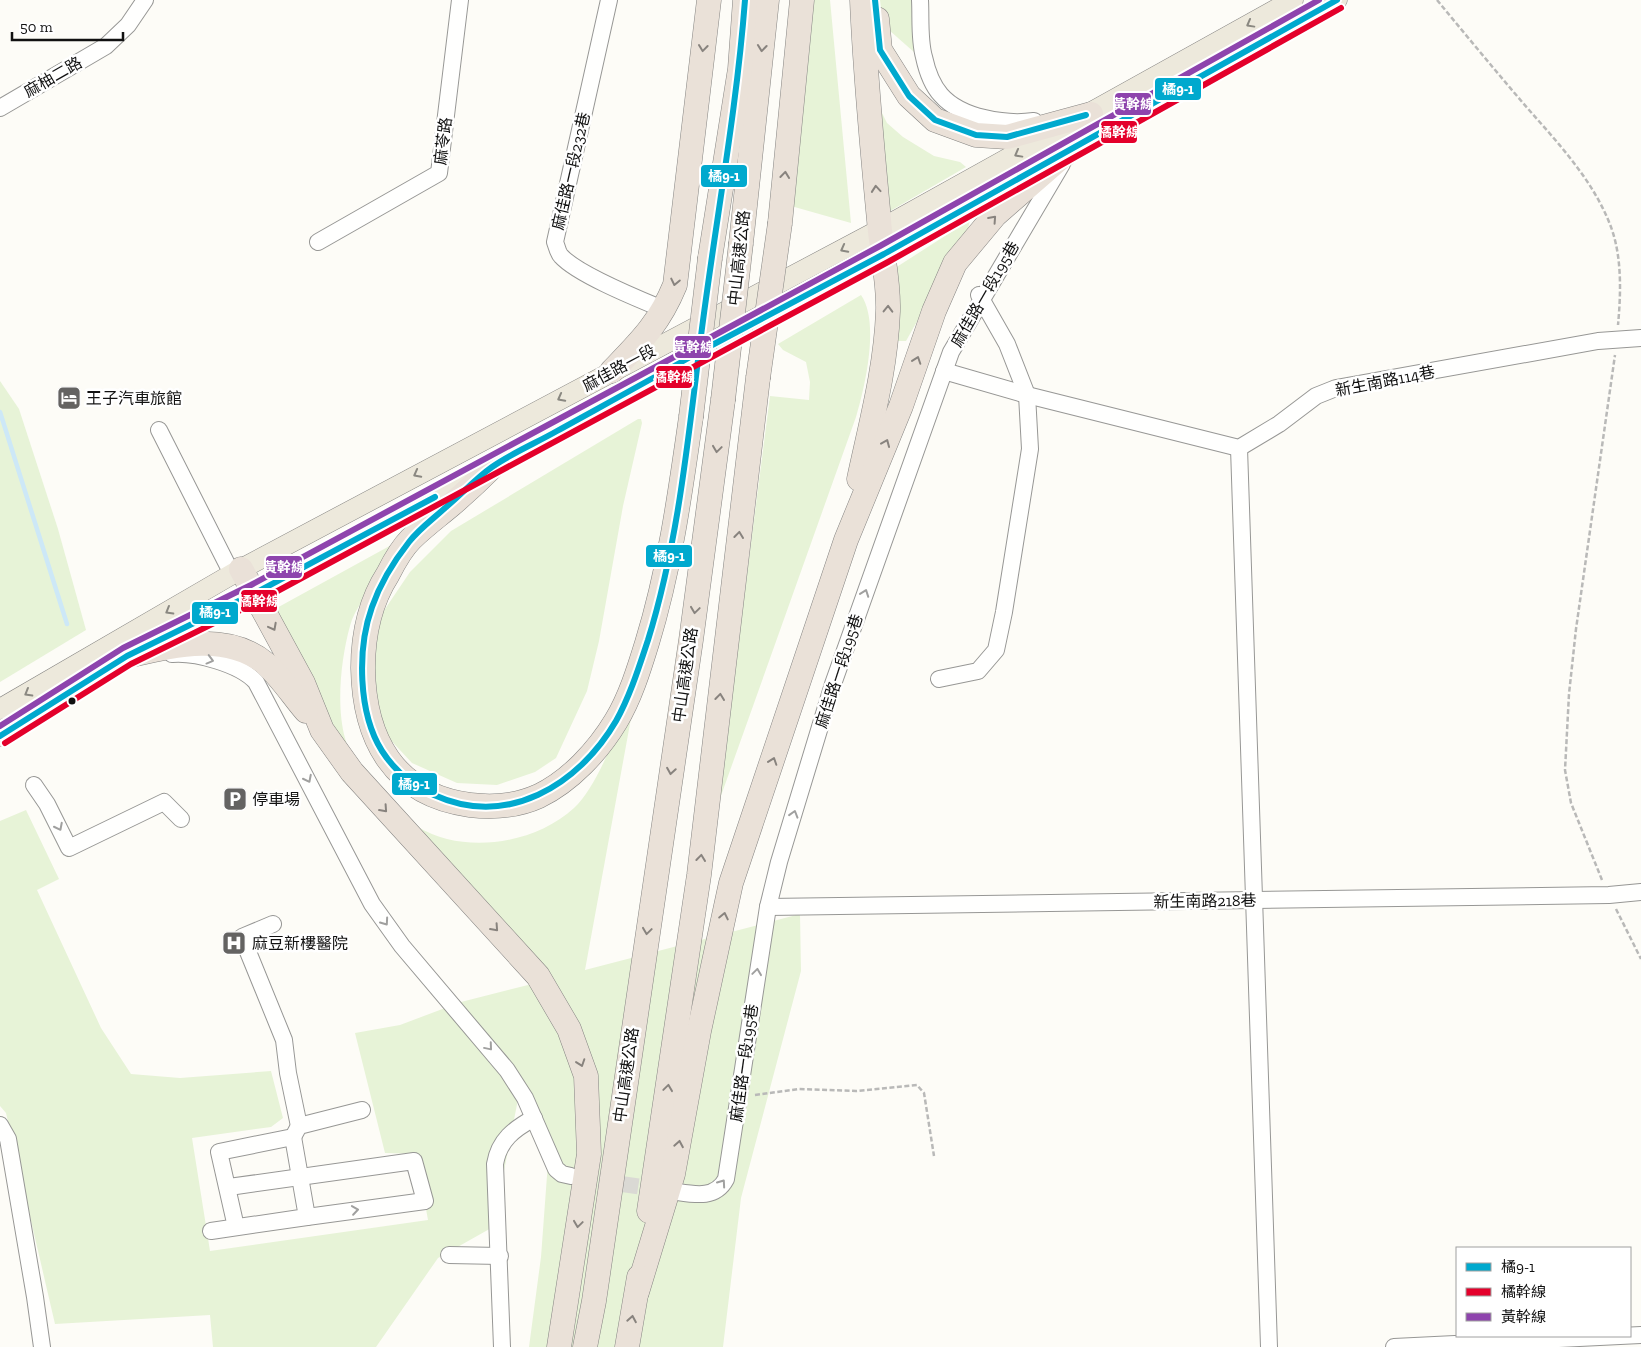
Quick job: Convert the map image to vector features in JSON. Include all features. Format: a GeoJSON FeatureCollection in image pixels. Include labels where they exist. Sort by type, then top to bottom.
{"type":"FeatureCollection","features":[{"type":"Feature","properties":{"kind":"highway"},"geometry":{"type":"LineString","coordinates":[[612,371],[653,328],[665,310],[675,285],[709,0]]}},
{"type":"Feature","properties":{"kind":"highway"},"geometry":{"type":"LineString","coordinates":[[492,467],[410,540],[386,576],[371,608],[363,650],[363,695],[371,728],[382,751],[395,768],[416,786],[449,802],[487,807],[514,805],[539,796],[570,776],[593,752],[616,721],[638,672],[662,594],[677,518],[710,258],[740,69],[745,0]]}},
{"type":"Feature","properties":{"kind":"highway","name":"中山高速公路"},"geometry":{"type":"LineString","coordinates":[[585,1347],[595,1291],[691,640],[724,400],[768,0]]}},
{"type":"Feature","properties":{"kind":"highway","name":"中山高速公路"},"geometry":{"type":"LineString","coordinates":[[627,1347],[637,1292],[699,875],[758,378],[780,223],[802,0]]}},
{"type":"Feature","properties":{"kind":"highway"},"geometry":{"type":"LineString","coordinates":[[846,540],[885,356],[888,310],[887,270],[880,230],[866,78],[862,0]]}},
{"type":"Feature","properties":{"kind":"highway"},"geometry":{"type":"LineString","coordinates":[[875,0],[880,50],[909,96],[935,120],[976,135],[1007,137],[1091,114]]}},
{"type":"Feature","properties":{"kind":"highway"},"geometry":{"type":"LineString","coordinates":[[637,1292],[673,1174],[699,1031],[732,883],[846,540],[901,406],[934,311],[955,263],[995,215],[1073,147]]}},
{"type":"Feature","properties":{"kind":"highway"},"geometry":{"type":"LineString","coordinates":[[237,571],[255,593],[303,683],[322,730]]}},
{"type":"Feature","properties":{"kind":"highway"},"geometry":{"type":"LineString","coordinates":[[127,656],[182,644],[208,644],[236,650],[265,664],[322,730],[352,772],[538,976],[569,1029],[586,1076],[588,1154],[559,1347]]}},
{"type":"Feature","properties":{"kind":"main road","name":"麻佳路一段"},"geometry":{"type":"LineString","coordinates":[[0,710],[237,571],[880,230],[1293,0]]}},
{"type":"Feature","properties":{"kind":"main road","name":"麻佳路一段"},"geometry":{"type":"LineString","coordinates":[[0,736],[127,656],[255,593],[492,467],[713,345],[884,254],[1337,0]]}},
{"type":"Feature","properties":{"kind":"street","name":"麻柚二路"},"geometry":{"type":"LineString","coordinates":[[0,108],[106,46],[128,26],[145,0]]}},
{"type":"Feature","properties":{"kind":"street","name":"麻苓路"},"geometry":{"type":"LineString","coordinates":[[318,242],[439,173],[460,0]]}},
{"type":"Feature","properties":{"kind":"street","name":"麻佳路一段232巷"},"geometry":{"type":"LineString","coordinates":[[609,0],[555,242],[561,256],[575,266],[629,295],[665,310]]}},
{"type":"Feature","properties":{"kind":"street"},"geometry":{"type":"LineString","coordinates":[[920,0],[923,55],[930,79],[942,96],[970,114],[1014,124],[1091,114]]}},
{"type":"Feature","properties":{"kind":"street","name":"麻佳路一段195巷"},"geometry":{"type":"LineString","coordinates":[[678,1192],[710,1194],[723,1184],[726,1179],[768,907],[779,862],[833,684],[944,370],[960,334],[1073,147]]}},
{"type":"Feature","properties":{"kind":"street"},"geometry":{"type":"LineString","coordinates":[[939,679],[978,672],[996,650],[1004,612],[1030,449],[1028,394],[1007,344],[979,295]]}},
{"type":"Feature","properties":{"kind":"street","name":"新生南路114巷"},"geometry":{"type":"LineString","coordinates":[[1239,448],[1279,424],[1316,396],[1336,388],[1598,341],[1641,338]]}},
{"type":"Feature","properties":{"kind":"street"},"geometry":{"type":"LineString","coordinates":[[944,370],[1028,394],[1239,448],[1269,1347]]}},
{"type":"Feature","properties":{"kind":"street"},"geometry":{"type":"LineString","coordinates":[[159,430],[237,571]]}},
{"type":"Feature","properties":{"kind":"street"},"geometry":{"type":"LineString","coordinates":[[127,656],[181,653],[240,669],[256,682],[372,904],[402,946],[508,1070],[525,1098],[556,1169],[562,1174],[571,1176]]}},
{"type":"Feature","properties":{"kind":"street"},"geometry":{"type":"LineString","coordinates":[[34,785],[47,804],[69,848],[164,802],[181,819]]}},
{"type":"Feature","properties":{"kind":"street","name":"新生南路218巷"},"geometry":{"type":"LineString","coordinates":[[768,907],[1609,896],[1641,892]]}},
{"type":"Feature","properties":{"kind":"street"},"geometry":{"type":"LineString","coordinates":[[273,924],[242,937],[284,1040],[296,1131],[298,1177],[307,1217]]}},
{"type":"Feature","properties":{"kind":"street"},"geometry":{"type":"LineString","coordinates":[[236,1227],[229,1187],[219,1152],[296,1131],[362,1110]]}},
{"type":"Feature","properties":{"kind":"street"},"geometry":{"type":"LineString","coordinates":[[502,1347],[500,1256],[495,1172],[497,1155],[511,1132],[534,1118]]}},
{"type":"Feature","properties":{"kind":"street"},"geometry":{"type":"LineString","coordinates":[[0,1125],[8,1139],[42,1347]]}},
{"type":"Feature","properties":{"kind":"street"},"geometry":{"type":"LineString","coordinates":[[212,1231],[424,1201],[414,1161],[229,1187]]}},
{"type":"Feature","properties":{"kind":"street"},"geometry":{"type":"LineString","coordinates":[[450,1255],[500,1256]]}},
{"type":"Feature","properties":{"kind":"street"},"geometry":{"type":"LineString","coordinates":[[1394,1347],[1619,1337]]}},
{"type":"Feature","properties":{"kind":"path"},"geometry":{"type":"LineString","coordinates":[[1437,0],[1570,158],[1596,195],[1611,228],[1618,262],[1621,296],[1599,478],[1576,630],[1569,694],[1565,770],[1570,803],[1609,896],[1641,959]]}},
{"type":"Feature","properties":{"kind":"path"},"geometry":{"type":"LineString","coordinates":[[739,1098],[799,1089],[856,1091],[914,1084],[920,1087],[924,1093],[934,1156]]}},
{"type":"Feature","properties":{"kind":"green space"},"geometry":{"type":"Polygon","coordinates":[[[812,0],[830,0],[851,223],[791,206],[812,0]]]}},
{"type":"Feature","properties":{"kind":"green space"},"geometry":{"type":"Polygon","coordinates":[[[855,0],[927,0],[923,60],[855,0]]]}},
{"type":"Feature","properties":{"kind":"green space"},"geometry":{"type":"Polygon","coordinates":[[[878,105],[887,123],[903,137],[934,156],[960,162],[966,167],[873,221],[878,105]]]}},
{"type":"Feature","properties":{"kind":"green space"},"geometry":{"type":"Polygon","coordinates":[[[970,220],[967,233],[906,341],[895,341],[881,277],[970,220]]]}},
{"type":"Feature","properties":{"kind":"green space"},"geometry":{"type":"Polygon","coordinates":[[[861,295],[867,307],[870,321],[870,338],[867,372],[856,417],[717,807],[770,396],[809,400],[810,382],[806,362],[783,350],[778,344],[861,295]]]}},
{"type":"Feature","properties":{"kind":"green space"},"geometry":{"type":"Polygon","coordinates":[[[0,381],[19,409],[58,529],[86,630],[0,682],[0,381]]]}},
{"type":"Feature","properties":{"kind":"green space"},"geometry":{"type":"Polygon","coordinates":[[[638,419],[641,419],[642,423],[623,506],[599,641],[587,691],[556,758],[535,772],[497,785],[457,783],[412,763],[385,734],[370,697],[369,649],[383,612],[410,572],[451,531],[638,419]]]}},
{"type":"Feature","properties":{"kind":"green space"},"geometry":{"type":"Polygon","coordinates":[[[435,521],[387,571],[364,599],[355,613],[347,639],[342,667],[340,697],[342,725],[348,747],[356,764],[375,786],[410,821],[436,836],[456,841],[477,843],[520,837],[540,830],[574,808],[584,797],[602,766],[638,680],[585,970],[800,914],[801,971],[741,1198],[723,1347],[529,1347],[541,1257],[550,1135],[521,1084],[493,1227],[438,1258],[376,1347],[213,1347],[210,1315],[55,1324],[6,1113],[0,1106],[0,821],[26,810],[59,879],[37,890],[101,1028],[131,1074],[180,1078],[271,1071],[283,1118],[271,1127],[192,1138],[210,1251],[428,1220],[416,1154],[385,1153],[355,1033],[400,1025],[461,1002],[540,982],[369,801],[264,615],[435,521]]]}},
{"type":"Feature","properties":{"kind":"waterway"},"geometry":{"type":"LineString","coordinates":[[0,412],[67,624]]}},
{"type":"Feature","properties":{"kind":"tunnel"},"geometry":{"type":"LineString","coordinates":[[575,1177],[662,1190]]}},
{"type":"Feature","properties":{"kind":"transit line","name":"橘9-1"},"geometry":{"type":"LineString","coordinates":[[699,352],[736,88],[745,0]]}},
{"type":"Feature","properties":{"kind":"transit line","name":"橘9-1"},"geometry":{"type":"LineString","coordinates":[[875,0],[880,50],[909,96],[935,120],[976,135],[1007,137],[1086,115]]}},
{"type":"Feature","properties":{"kind":"transit line","name":"黃幹線"},"geometry":{"type":"LineString","coordinates":[[0,726],[123,648],[251,585],[880,246],[1319,0]]}},
{"type":"Feature","properties":{"kind":"transit line","name":"橘9-1"},"geometry":{"type":"LineString","coordinates":[[699,352],[884,254],[1337,0]]}},
{"type":"Feature","properties":{"kind":"transit line","name":"橘幹線"},"geometry":{"type":"LineString","coordinates":[[5,743],[131,664],[259,601],[888,262],[1341,8]]}},
{"type":"Feature","properties":{"kind":"transit line","name":"橘9-1"},"geometry":{"type":"LineString","coordinates":[[699,352],[680,497],[667,569],[645,650],[630,692],[616,721],[582,765],[561,782],[538,795],[514,803],[488,806],[461,804],[434,795],[419,787],[405,777],[382,751],[374,736],[368,718],[362,681],[364,642],[372,607],[383,581],[403,549],[417,533],[492,467],[699,352]]}},
{"type":"Feature","properties":{"kind":"transit line","name":"橘9-1"},"geometry":{"type":"LineString","coordinates":[[0,736],[127,656],[255,593],[435,497]]}},
{"type":"Feature","properties":{"kind":"place","name":"王子汽車旅館"},"geometry":{"type":"Point","coordinates":[69,398]}},
{"type":"Feature","properties":{"kind":"place","name":"停車場"},"geometry":{"type":"Point","coordinates":[235,799]}},
{"type":"Feature","properties":{"kind":"place","name":"麻豆新樓醫院"},"geometry":{"type":"Point","coordinates":[234,943]}}]}
